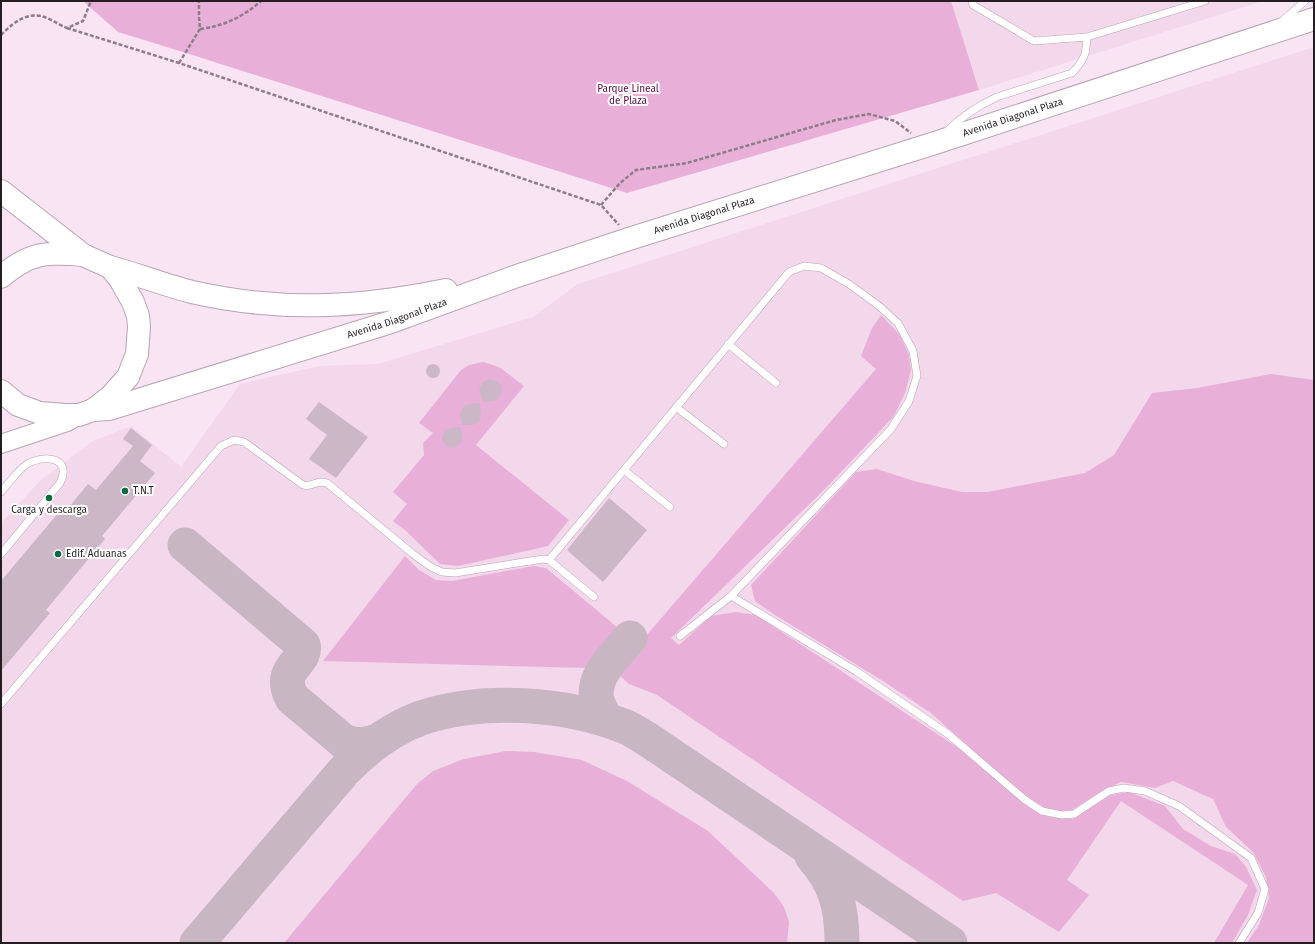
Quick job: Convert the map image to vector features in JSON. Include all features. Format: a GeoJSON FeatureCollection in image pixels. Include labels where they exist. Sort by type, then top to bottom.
{"type":"FeatureCollection","features":[{"type":"Feature","properties":{"kind":"main road","name":"Avenida Diagonal Plaza"},"geometry":{"type":"LineString","coordinates":[[1,392],[18,405],[28,409],[51,414],[109,409],[390,322],[517,276],[632,238],[926,146],[1314,19]]}},
{"type":"Feature","properties":{"kind":"main road"},"geometry":{"type":"LineString","coordinates":[[1,191],[83,254],[110,267],[190,292],[225,298],[275,305],[354,305],[430,294],[517,276]]}},
{"type":"Feature","properties":{"kind":"main road"},"geometry":{"type":"LineString","coordinates":[[1,277],[24,261],[35,256],[47,253],[83,254]]}},
{"type":"Feature","properties":{"kind":"main road"},"geometry":{"type":"LineString","coordinates":[[86,412],[110,397],[128,377],[137,354],[139,341],[138,316],[133,302],[120,279],[110,267]]}},
{"type":"Feature","properties":{"kind":"street"},"geometry":{"type":"LineString","coordinates":[[1,444],[67,422],[86,412]]}},
{"type":"Feature","properties":{"kind":"lane"},"geometry":{"type":"LineString","coordinates":[[972,1],[973,5],[1034,41],[1087,37],[1205,1]]}},
{"type":"Feature","properties":{"kind":"lane"},"geometry":{"type":"LineString","coordinates":[[1272,33],[1284,19],[1305,1]]}},
{"type":"Feature","properties":{"kind":"lane"},"geometry":{"type":"LineString","coordinates":[[926,146],[985,102],[1072,73],[1080,64],[1086,53],[1087,37]]}},
{"type":"Feature","properties":{"kind":"lane"},"geometry":{"type":"LineString","coordinates":[[549,560],[789,272],[804,266],[821,268],[849,284],[879,306],[898,323],[913,351],[917,376],[909,401],[891,429],[731,596],[680,636]]}},
{"type":"Feature","properties":{"kind":"lane"},"geometry":{"type":"LineString","coordinates":[[728,344],[776,383]]}},
{"type":"Feature","properties":{"kind":"lane"},"geometry":{"type":"LineString","coordinates":[[676,407],[724,444]]}},
{"type":"Feature","properties":{"kind":"lane"},"geometry":{"type":"LineString","coordinates":[[1,704],[221,446],[234,440],[244,442],[303,485],[310,486],[318,482],[327,483],[413,554],[437,570],[455,573],[543,559],[549,560],[594,597]]}},
{"type":"Feature","properties":{"kind":"lane"},"geometry":{"type":"LineString","coordinates":[[1,492],[22,468],[28,464],[44,459],[54,459],[62,465],[64,476],[60,483],[1,554]]}},
{"type":"Feature","properties":{"kind":"lane"},"geometry":{"type":"LineString","coordinates":[[624,470],[670,507]]}},
{"type":"Feature","properties":{"kind":"lane"},"geometry":{"type":"LineString","coordinates":[[731,596],[856,671],[948,734],[1024,799],[1042,811],[1062,815],[1074,814],[1109,791],[1124,788],[1145,791],[1179,806],[1251,858],[1265,888],[1258,913],[1239,943]]}},
{"type":"Feature","properties":{"kind":"path"},"geometry":{"type":"LineString","coordinates":[[67,28],[83,21],[91,1]]}},
{"type":"Feature","properties":{"kind":"path"},"geometry":{"type":"LineString","coordinates":[[179,63],[200,29],[199,1]]}},
{"type":"Feature","properties":{"kind":"path"},"geometry":{"type":"LineString","coordinates":[[200,29],[215,27],[229,22],[241,16],[261,1]]}},
{"type":"Feature","properties":{"kind":"path"},"geometry":{"type":"LineString","coordinates":[[1,36],[11,25],[24,17],[42,16],[67,28],[179,63],[600,205],[632,238]]}},
{"type":"Feature","properties":{"kind":"path"},"geometry":{"type":"LineString","coordinates":[[600,205],[620,183],[636,170],[687,163],[836,120],[869,114],[895,121],[911,132],[926,146]]}},
{"type":"Feature","properties":{"kind":"shaded area"},"geometry":{"type":"Polygon","coordinates":[[[951,1],[1263,1],[979,90],[951,1]]]}},
{"type":"Feature","properties":{"kind":"shaded area"},"geometry":{"type":"Polygon","coordinates":[[[1314,47],[1314,943],[1,943],[1,523],[41,480],[93,441],[131,426],[181,467],[240,384],[320,366],[378,364],[533,317],[578,284],[1314,47]]]}},
{"type":"Feature","properties":{"kind":"green space","name":"Parque Lineal de Plaza"},"geometry":{"type":"Polygon","coordinates":[[[83,1],[951,1],[979,90],[627,193],[118,32],[83,1]]]}},
{"type":"Feature","properties":{"kind":"green space"},"geometry":{"type":"Polygon","coordinates":[[[881,315],[900,335],[909,355],[911,370],[905,393],[894,416],[826,488],[671,638],[679,645],[711,616],[736,612],[756,615],[960,749],[985,767],[1030,808],[1049,817],[1072,819],[1106,796],[1129,792],[1165,806],[1183,829],[1211,846],[1235,854],[1246,867],[1257,890],[1248,915],[1232,943],[1214,943],[1248,885],[1121,801],[1067,880],[1089,895],[1059,932],[996,893],[963,901],[657,695],[629,684],[617,673],[639,644],[876,369],[861,356],[872,328],[881,315]]]}},
{"type":"Feature","properties":{"kind":"green space"},"geometry":{"type":"Polygon","coordinates":[[[483,362],[499,367],[524,386],[476,445],[569,520],[548,546],[458,566],[440,564],[406,531],[393,521],[407,504],[393,492],[424,455],[423,443],[433,433],[419,423],[461,370],[469,365],[483,362]]]}},
{"type":"Feature","properties":{"kind":"green space"},"geometry":{"type":"Polygon","coordinates":[[[1271,374],[1314,380],[1314,943],[1247,943],[1259,925],[1269,898],[1266,877],[1253,852],[1226,827],[1213,799],[1173,781],[1155,788],[1121,782],[1102,791],[1072,810],[1058,811],[1041,807],[1023,795],[931,713],[883,681],[775,615],[755,601],[751,585],[856,472],[877,469],[914,481],[962,492],[988,492],[1085,473],[1114,455],[1152,393],[1197,388],[1271,374]]]}},
{"type":"Feature","properties":{"kind":"green space"},"geometry":{"type":"Polygon","coordinates":[[[405,556],[419,570],[436,580],[452,581],[533,566],[546,568],[617,627],[617,634],[588,668],[323,661],[405,556]]]}},
{"type":"Feature","properties":{"kind":"green space"},"geometry":{"type":"Polygon","coordinates":[[[506,751],[534,752],[582,760],[627,781],[708,831],[774,893],[784,907],[789,922],[787,943],[284,943],[417,784],[433,771],[464,759],[506,751]]]}},
{"type":"Feature","properties":{"kind":"building"},"geometry":{"type":"Polygon","coordinates":[[[433,364],[438,366],[440,371],[438,376],[433,378],[428,376],[426,371],[428,366],[433,364]]]}},
{"type":"Feature","properties":{"kind":"building"},"geometry":{"type":"Polygon","coordinates":[[[490,379],[497,381],[500,384],[502,387],[501,394],[497,400],[483,402],[479,389],[483,382],[490,379]]]}},
{"type":"Feature","properties":{"kind":"building"},"geometry":{"type":"Polygon","coordinates":[[[319,402],[368,437],[336,478],[309,459],[327,435],[306,419],[319,402]]]}},
{"type":"Feature","properties":{"kind":"building"},"geometry":{"type":"Polygon","coordinates":[[[480,403],[481,415],[479,422],[473,425],[462,425],[460,415],[462,408],[468,404],[480,403]]]}},
{"type":"Feature","properties":{"kind":"building"},"geometry":{"type":"Polygon","coordinates":[[[460,427],[463,437],[461,443],[456,447],[449,448],[442,440],[444,431],[450,428],[460,427]]]}},
{"type":"Feature","properties":{"kind":"building"},"geometry":{"type":"Polygon","coordinates":[[[131,428],[152,445],[140,461],[155,473],[102,536],[105,539],[46,610],[50,613],[1,671],[1,581],[65,505],[68,508],[88,484],[96,490],[133,446],[123,439],[131,428]]]}},
{"type":"Feature","properties":{"kind":"building"},"geometry":{"type":"Polygon","coordinates":[[[609,498],[647,530],[603,582],[567,550],[609,498]]]}},
{"type":"Feature","properties":{"kind":"taxiway"},"geometry":{"type":"LineString","coordinates":[[185,545],[303,645],[301,657],[290,672],[288,679],[288,688],[292,698],[343,741],[352,744],[378,741]]}},
{"type":"Feature","properties":{"kind":"taxiway"},"geometry":{"type":"LineString","coordinates":[[606,720],[597,701],[596,692],[598,683],[606,666],[630,638]]}},
{"type":"Feature","properties":{"kind":"taxiway"},"geometry":{"type":"LineString","coordinates":[[197,943],[344,771],[370,747],[399,728],[421,718],[445,711],[497,705],[551,708],[602,719],[626,727],[647,739],[950,943]]}},
{"type":"Feature","properties":{"kind":"taxiway"},"geometry":{"type":"LineString","coordinates":[[812,856],[827,876],[836,896],[841,918],[842,943]]}},
{"type":"Feature","properties":{"kind":"place","name":"T.N.T"},"geometry":{"type":"Point","coordinates":[125,491]}},
{"type":"Feature","properties":{"kind":"place","name":"Carga y descarga"},"geometry":{"type":"Point","coordinates":[49,498]}},
{"type":"Feature","properties":{"kind":"place","name":"Edif. Aduanas"},"geometry":{"type":"Point","coordinates":[58,554]}}]}
